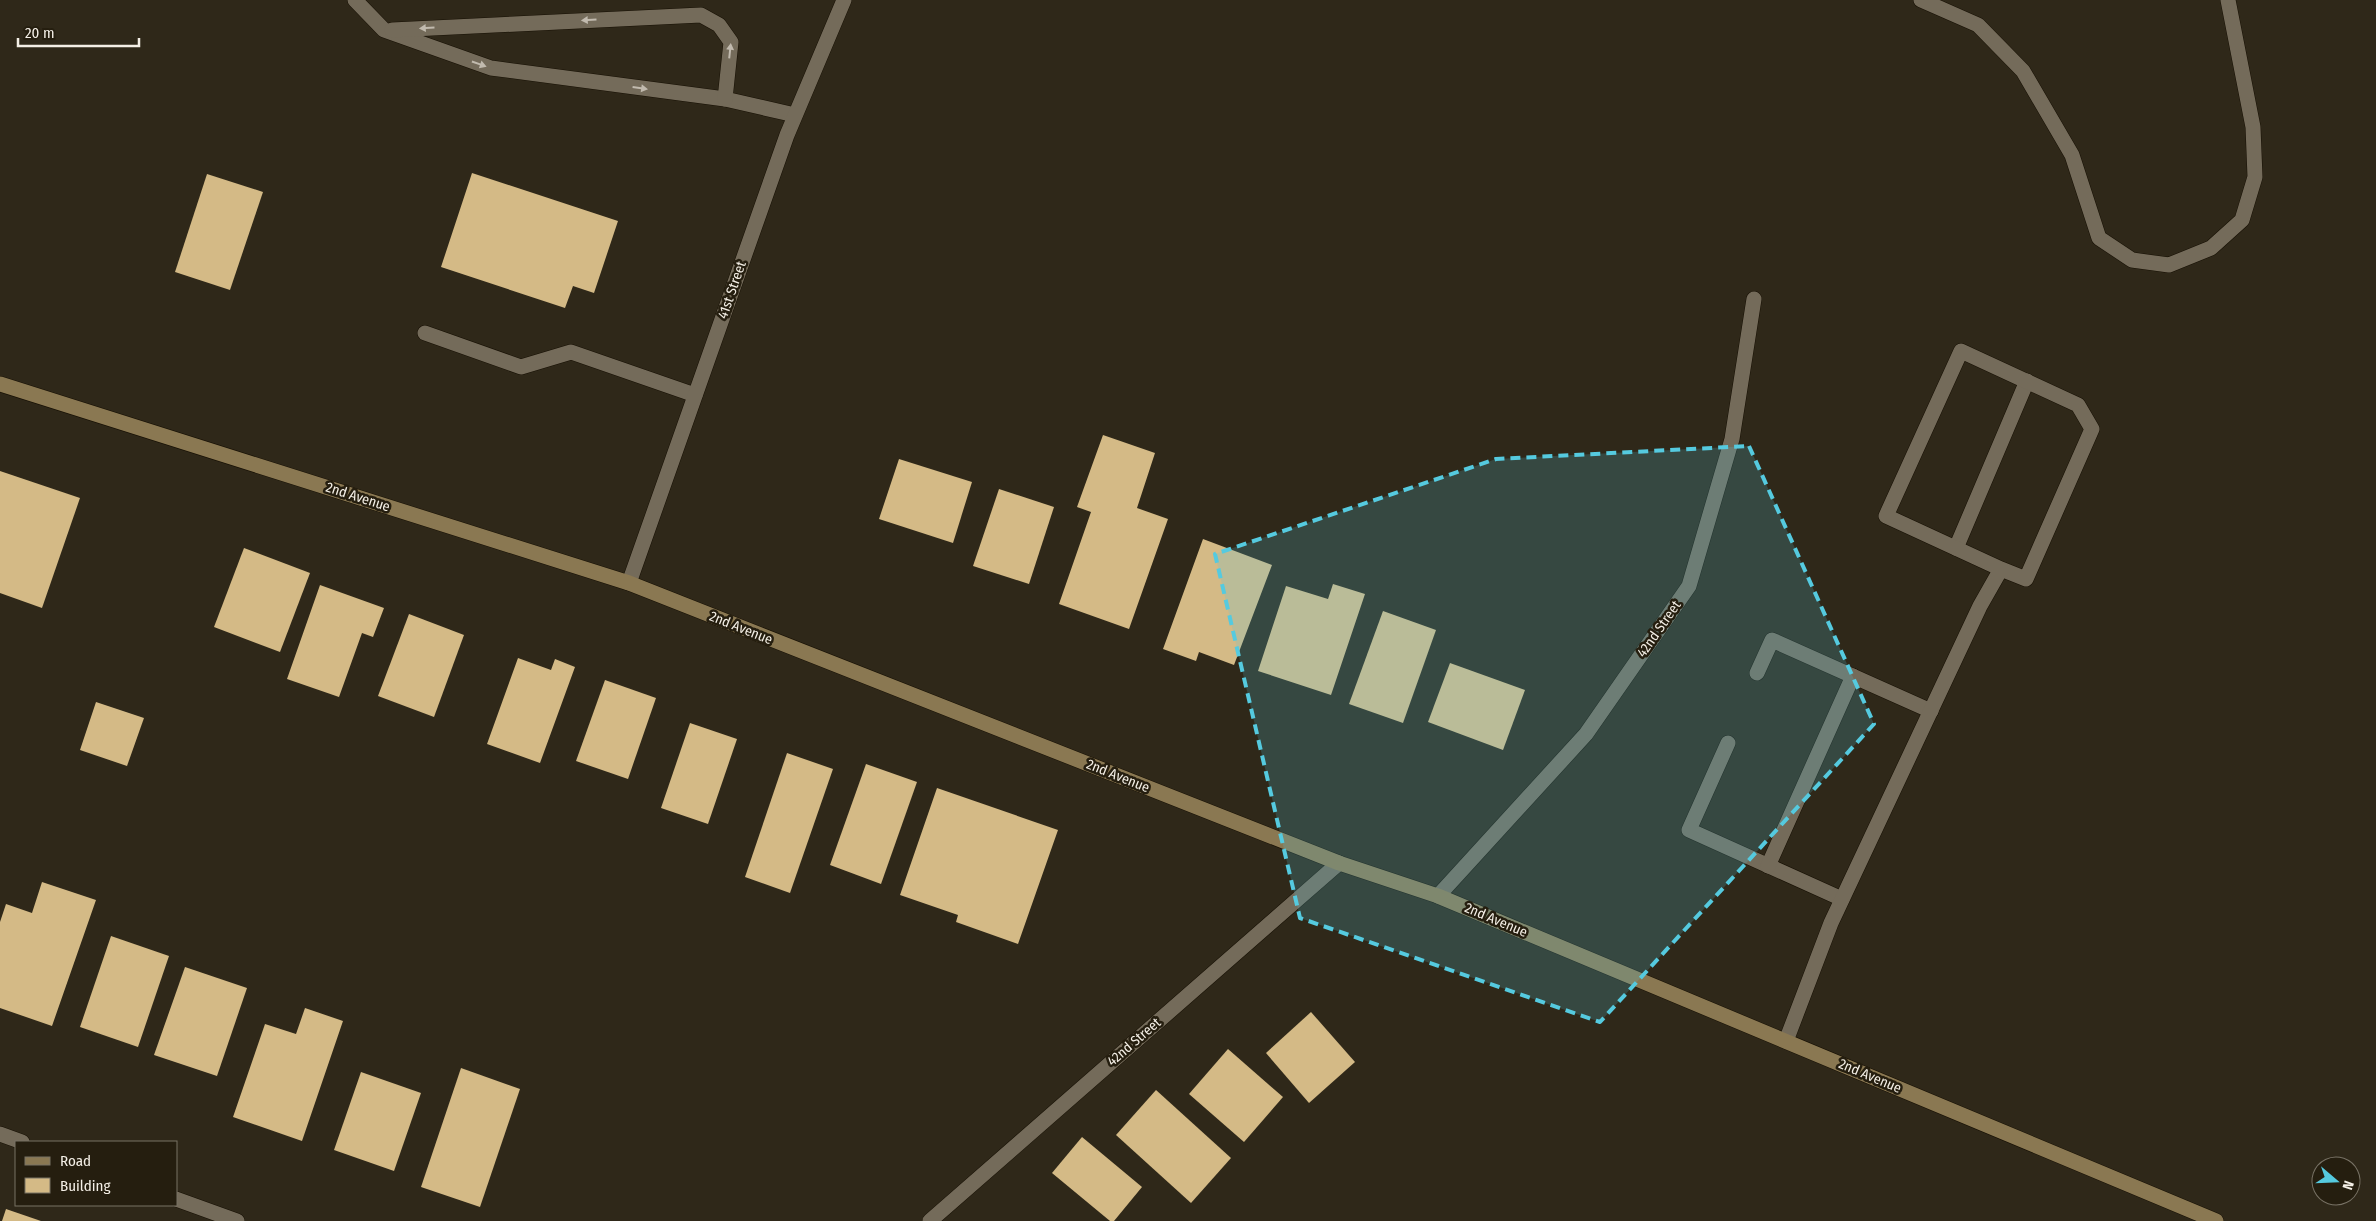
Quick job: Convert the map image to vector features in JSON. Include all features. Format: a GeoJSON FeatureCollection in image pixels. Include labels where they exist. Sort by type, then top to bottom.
{"type":"FeatureCollection","features":[{"type":"Feature","properties":{"kind":"main road","name":"2nd Avenue"},"geometry":{"type":"LineString","coordinates":[[0,384],[629,584],[1339,863],[1438,896],[2216,1221]]}},
{"type":"Feature","properties":{"kind":"street"},"geometry":{"type":"LineString","coordinates":[[355,0],[384,30],[491,68],[725,99],[795,115]]}},
{"type":"Feature","properties":{"kind":"street","name":"41st Street"},"geometry":{"type":"LineString","coordinates":[[629,584],[795,115],[844,0]]}},
{"type":"Feature","properties":{"kind":"street"},"geometry":{"type":"LineString","coordinates":[[1921,0],[1978,25],[2023,71],[2072,155],[2099,238],[2132,260],[2168,265],[2210,248],[2242,220],[2255,177],[2253,127],[2228,0]]}},
{"type":"Feature","properties":{"kind":"street"},"geometry":{"type":"LineString","coordinates":[[384,30],[702,15],[719,25],[731,42],[725,99]]}},
{"type":"Feature","properties":{"kind":"street","name":"42nd Street"},"geometry":{"type":"LineString","coordinates":[[1438,896],[1586,734],[1689,586],[1732,439],[1754,299]]}},
{"type":"Feature","properties":{"kind":"street"},"geometry":{"type":"LineString","coordinates":[[425,333],[521,367],[571,352],[695,395]]}},
{"type":"Feature","properties":{"kind":"street"},"geometry":{"type":"LineString","coordinates":[[1961,351],[2078,405],[2092,429],[2026,579],[1956,548],[1886,516],[1961,351]]}},
{"type":"Feature","properties":{"kind":"street"},"geometry":{"type":"LineString","coordinates":[[1956,548],[2027,381]]}},
{"type":"Feature","properties":{"kind":"street"},"geometry":{"type":"LineString","coordinates":[[1786,1041],[1842,899],[1980,606],[2001,568]]}},
{"type":"Feature","properties":{"kind":"street"},"geometry":{"type":"LineString","coordinates":[[1757,673],[1772,640],[1931,711]]}},
{"type":"Feature","properties":{"kind":"street"},"geometry":{"type":"LineString","coordinates":[[1768,866],[1853,676]]}},
{"type":"Feature","properties":{"kind":"street"},"geometry":{"type":"LineString","coordinates":[[1728,743],[1689,830],[1842,899]]}},
{"type":"Feature","properties":{"kind":"street","name":"42nd Street"},"geometry":{"type":"LineString","coordinates":[[930,1221],[1339,863]]}},
{"type":"Feature","properties":{"kind":"street"},"geometry":{"type":"LineString","coordinates":[[0,1134],[19,1141]]}},
{"type":"Feature","properties":{"kind":"street"},"geometry":{"type":"LineString","coordinates":[[178,1200],[238,1221]]}},
{"type":"Feature","properties":{"kind":"highlighted area"},"geometry":{"type":"Polygon","coordinates":[[[1749,446],[1874,724],[1600,1022],[1300,918],[1215,554],[1496,459],[1749,446]]]}},
{"type":"Feature","properties":{"kind":"building"},"geometry":{"type":"Polygon","coordinates":[[[472,173],[618,221],[594,293],[573,286],[565,308],[441,267],[472,173]]]}},
{"type":"Feature","properties":{"kind":"building"},"geometry":{"type":"Polygon","coordinates":[[[207,174],[263,192],[230,290],[175,272],[207,174]]]}},
{"type":"Feature","properties":{"kind":"building"},"geometry":{"type":"Polygon","coordinates":[[[1103,435],[1155,453],[1137,508],[1168,519],[1129,629],[1059,604],[1091,512],[1077,507],[1103,435]]]}},
{"type":"Feature","properties":{"kind":"building"},"geometry":{"type":"Polygon","coordinates":[[[899,459],[972,482],[953,543],[879,519],[899,459]]]}},
{"type":"Feature","properties":{"kind":"building"},"geometry":{"type":"Polygon","coordinates":[[[0,471],[80,498],[42,608],[0,593],[0,471]]]}},
{"type":"Feature","properties":{"kind":"building"},"geometry":{"type":"Polygon","coordinates":[[[999,489],[1054,507],[1029,584],[973,566],[999,489]]]}},
{"type":"Feature","properties":{"kind":"building"},"geometry":{"type":"Polygon","coordinates":[[[1203,539],[1272,565],[1234,665],[1199,652],[1196,661],[1163,649],[1203,539]]]}},
{"type":"Feature","properties":{"kind":"building"},"geometry":{"type":"Polygon","coordinates":[[[244,548],[310,573],[280,652],[214,627],[244,548]]]}},
{"type":"Feature","properties":{"kind":"building"},"geometry":{"type":"Polygon","coordinates":[[[1333,584],[1365,594],[1331,695],[1258,671],[1286,586],[1328,599],[1333,584]]]}},
{"type":"Feature","properties":{"kind":"building"},"geometry":{"type":"Polygon","coordinates":[[[320,585],[384,608],[373,637],[362,633],[339,697],[287,679],[320,585]]]}},
{"type":"Feature","properties":{"kind":"building"},"geometry":{"type":"Polygon","coordinates":[[[1383,611],[1436,630],[1403,723],[1349,704],[1383,611]]]}},
{"type":"Feature","properties":{"kind":"building"},"geometry":{"type":"Polygon","coordinates":[[[409,614],[464,635],[434,717],[378,696],[409,614]]]}},
{"type":"Feature","properties":{"kind":"building"},"geometry":{"type":"Polygon","coordinates":[[[518,658],[551,670],[555,659],[575,667],[540,763],[487,744],[518,658]]]}},
{"type":"Feature","properties":{"kind":"building"},"geometry":{"type":"Polygon","coordinates":[[[1450,663],[1525,690],[1503,750],[1428,722],[1450,663]]]}},
{"type":"Feature","properties":{"kind":"building"},"geometry":{"type":"Polygon","coordinates":[[[605,680],[656,698],[628,779],[576,761],[605,680]]]}},
{"type":"Feature","properties":{"kind":"building"},"geometry":{"type":"Polygon","coordinates":[[[96,702],[144,718],[127,766],[80,750],[96,702]]]}},
{"type":"Feature","properties":{"kind":"building"},"geometry":{"type":"Polygon","coordinates":[[[690,723],[737,739],[708,824],[661,808],[690,723]]]}},
{"type":"Feature","properties":{"kind":"building"},"geometry":{"type":"Polygon","coordinates":[[[787,753],[833,769],[790,893],[745,877],[787,753]]]}},
{"type":"Feature","properties":{"kind":"building"},"geometry":{"type":"Polygon","coordinates":[[[866,764],[917,782],[881,884],[830,865],[866,764]]]}},
{"type":"Feature","properties":{"kind":"building"},"geometry":{"type":"Polygon","coordinates":[[[937,788],[1058,830],[1018,944],[956,922],[958,915],[900,895],[937,788]]]}},
{"type":"Feature","properties":{"kind":"building"},"geometry":{"type":"Polygon","coordinates":[[[42,882],[96,900],[52,1026],[0,1008],[0,922],[6,904],[32,913],[42,882]]]}},
{"type":"Feature","properties":{"kind":"building"},"geometry":{"type":"Polygon","coordinates":[[[111,936],[169,956],[138,1047],[80,1027],[111,936]]]}},
{"type":"Feature","properties":{"kind":"building"},"geometry":{"type":"Polygon","coordinates":[[[185,967],[247,988],[217,1076],[154,1055],[185,967]]]}},
{"type":"Feature","properties":{"kind":"building"},"geometry":{"type":"Polygon","coordinates":[[[305,1008],[343,1021],[302,1141],[233,1117],[265,1024],[296,1034],[305,1008]]]}},
{"type":"Feature","properties":{"kind":"building"},"geometry":{"type":"Polygon","coordinates":[[[1311,1012],[1355,1062],[1309,1103],[1266,1053],[1311,1012]]]}},
{"type":"Feature","properties":{"kind":"building"},"geometry":{"type":"Polygon","coordinates":[[[1228,1049],[1283,1097],[1244,1142],[1189,1094],[1228,1049]]]}},
{"type":"Feature","properties":{"kind":"building"},"geometry":{"type":"Polygon","coordinates":[[[461,1068],[520,1089],[480,1207],[421,1187],[461,1068]]]}},
{"type":"Feature","properties":{"kind":"building"},"geometry":{"type":"Polygon","coordinates":[[[361,1072],[421,1093],[394,1171],[334,1150],[361,1072]]]}},
{"type":"Feature","properties":{"kind":"building"},"geometry":{"type":"Polygon","coordinates":[[[1156,1090],[1231,1158],[1191,1203],[1116,1135],[1156,1090]]]}},
{"type":"Feature","properties":{"kind":"building"},"geometry":{"type":"Polygon","coordinates":[[[1082,1137],[1142,1187],[1114,1221],[1110,1221],[1052,1173],[1082,1137]]]}},
{"type":"Feature","properties":{"kind":"building"},"geometry":{"type":"Polygon","coordinates":[[[6,1209],[41,1221],[2,1221],[6,1209]]]}}]}
